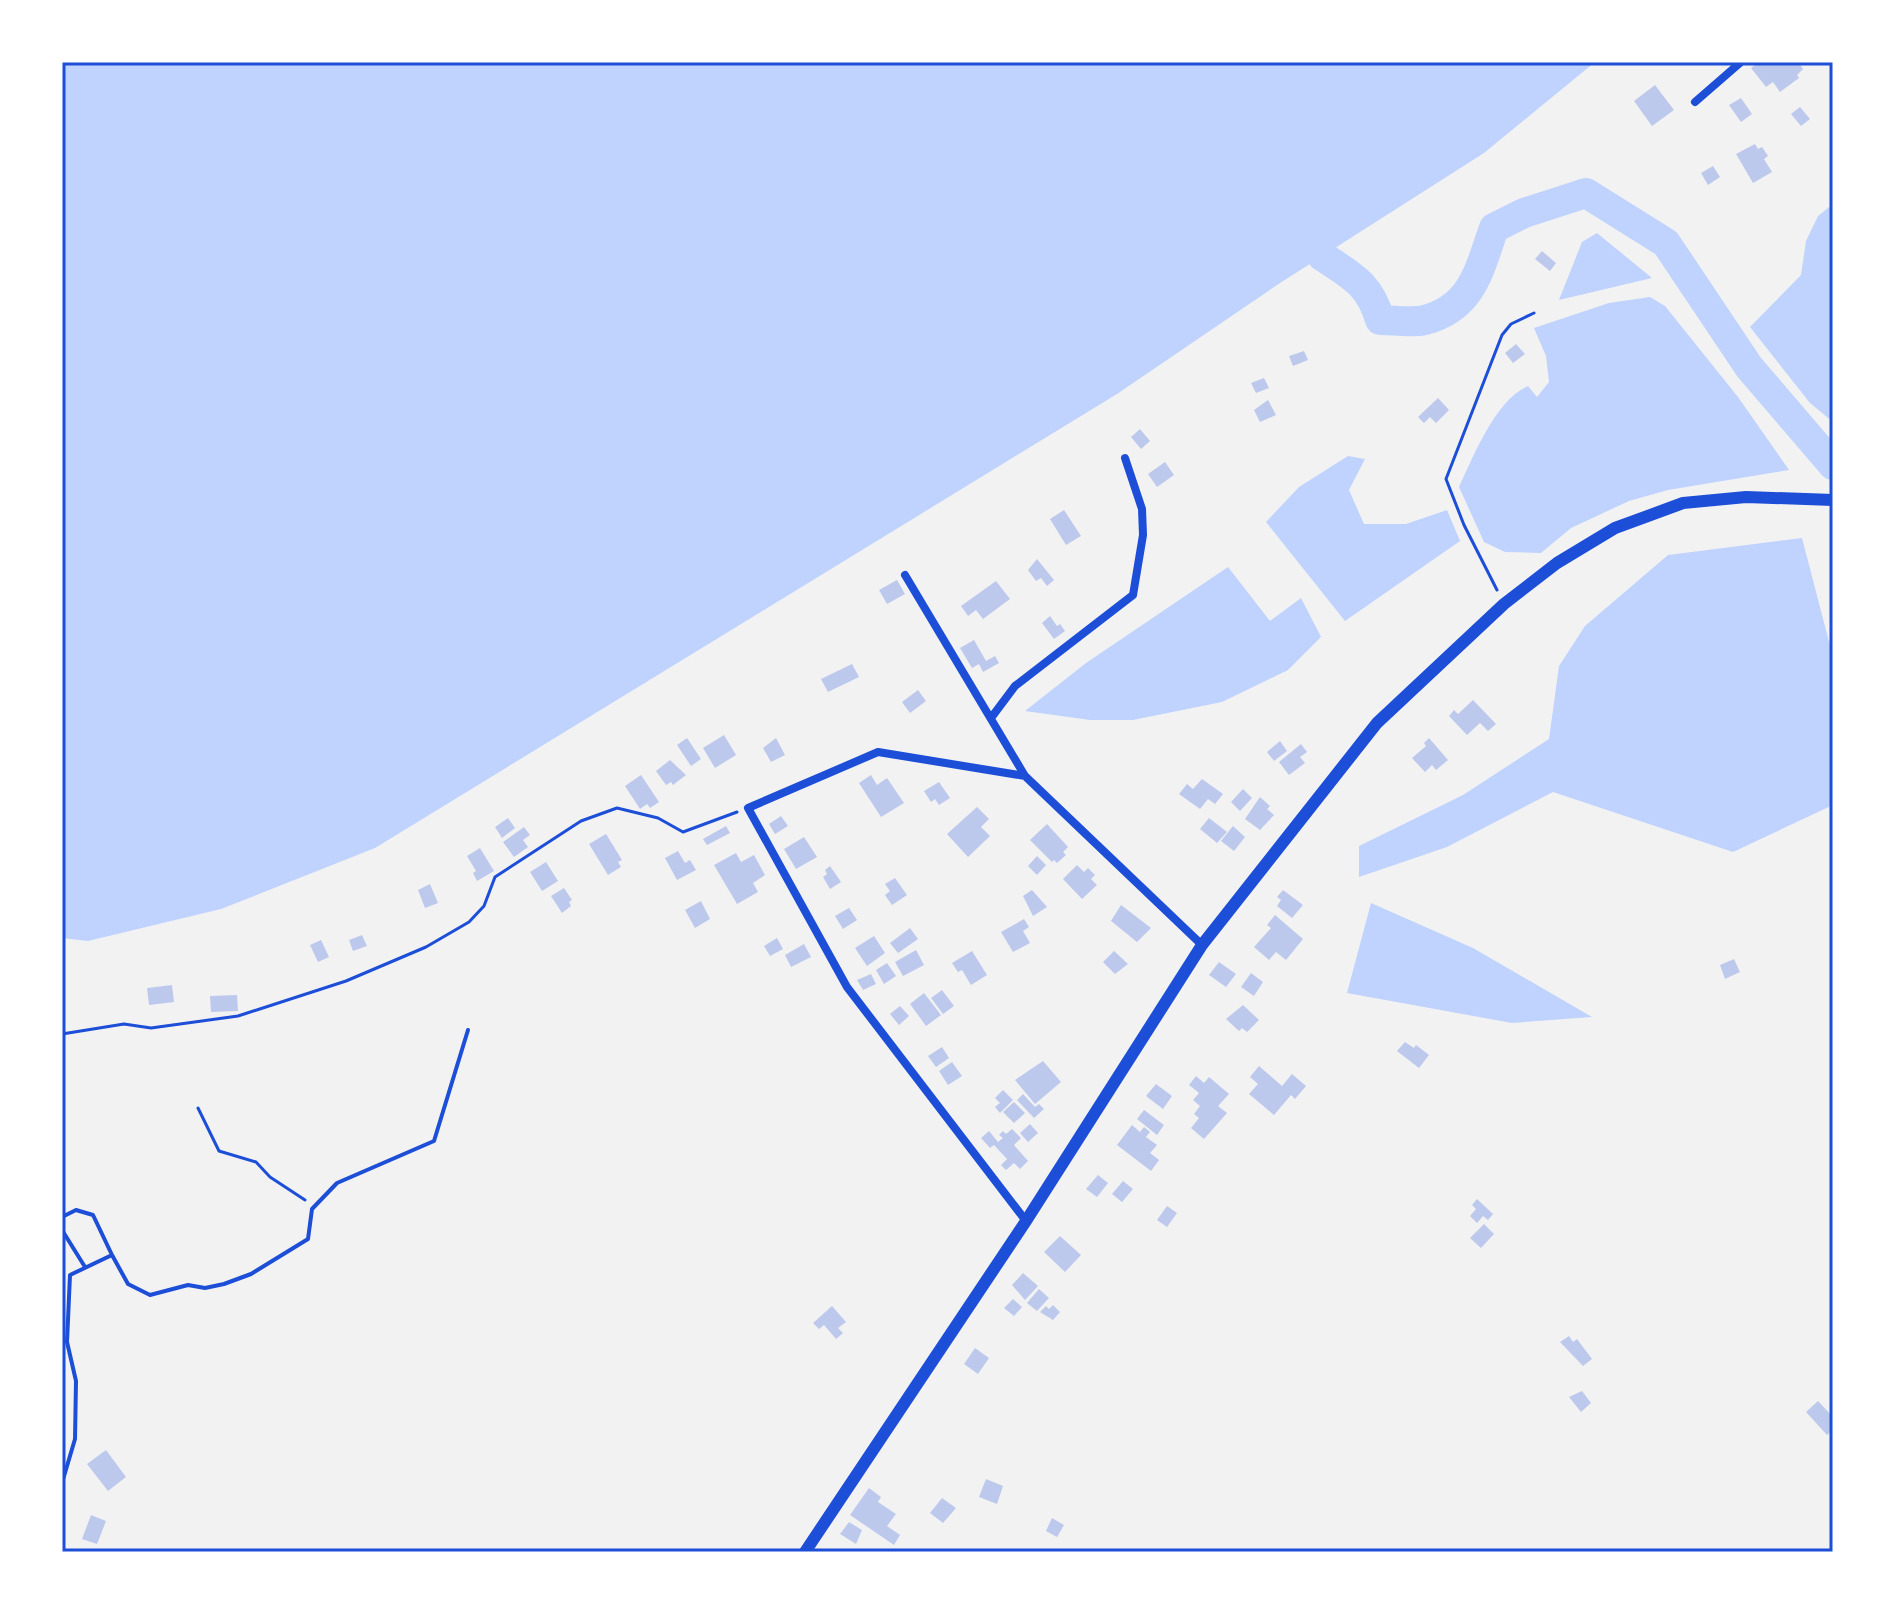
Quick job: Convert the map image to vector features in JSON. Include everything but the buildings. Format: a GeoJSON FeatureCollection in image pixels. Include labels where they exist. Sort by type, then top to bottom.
{"type":"FeatureCollection","features":[{"type":"Feature","properties":{"kind":"main road"},"geometry":{"type":"LineString","coordinates":[[805,1552],[1026,1221],[1202,945],[1377,723],[1504,604],[1557,563],[1615,528],[1683,503],[1746,497],[1833,500]]}},
{"type":"Feature","properties":{"kind":"street"},"geometry":{"type":"LineString","coordinates":[[1695,102],[1741,62]]}},
{"type":"Feature","properties":{"kind":"street"},"geometry":{"type":"LineString","coordinates":[[991,718],[1015,686],[1133,595],[1143,535],[1142,509],[1125,458]]}},
{"type":"Feature","properties":{"kind":"street"},"geometry":{"type":"LineString","coordinates":[[905,575],[1025,776],[1202,945]]}},
{"type":"Feature","properties":{"kind":"street"},"geometry":{"type":"LineString","coordinates":[[1025,776],[878,752],[748,808],[847,987],[1026,1221]]}},
{"type":"Feature","properties":{"kind":"lane"},"geometry":{"type":"LineString","coordinates":[[85,1267],[62,1228],[62,1217],[76,1210],[93,1215],[128,1284],[150,1295],[188,1285],[205,1288],[251,1274],[308,1239],[312,1209],[337,1183],[434,1141],[468,1030]]}},
{"type":"Feature","properties":{"kind":"lane"},"geometry":{"type":"LineString","coordinates":[[62,1483],[75,1439],[76,1381],[67,1342],[70,1275],[112,1255]]}},
{"type":"Feature","properties":{"kind":"path"},"geometry":{"type":"LineString","coordinates":[[1504,604],[1464,525],[1446,479],[1502,335],[1511,324],[1534,313]]}},
{"type":"Feature","properties":{"kind":"path"},"geometry":{"type":"LineString","coordinates":[[62,1034],[124,1024],[151,1028],[238,1016],[346,981],[426,947],[469,922],[484,906],[495,877],[581,821],[617,808],[658,818],[683,832],[748,808]]}},
{"type":"Feature","properties":{"kind":"path"},"geometry":{"type":"LineString","coordinates":[[198,1108],[219,1151],[256,1162],[270,1177],[303,1197],[312,1209]]}},
{"type":"Feature","properties":{"kind":"water"},"geometry":{"type":"Polygon","coordinates":[[[62,62],[1595,62],[1484,153],[1280,283],[1117,394],[375,848],[221,909],[88,941],[62,938],[62,62]]]}},
{"type":"Feature","properties":{"kind":"water"},"geometry":{"type":"Polygon","coordinates":[[[1833,204],[1833,422],[1810,403],[1750,327],[1801,275],[1806,241],[1818,216],[1833,204]]]}},
{"type":"Feature","properties":{"kind":"water"},"geometry":{"type":"Polygon","coordinates":[[[1597,233],[1652,278],[1559,300],[1582,242],[1597,233]]]}},
{"type":"Feature","properties":{"kind":"water"},"geometry":{"type":"Polygon","coordinates":[[[1650,297],[1665,306],[1738,397],[1789,470],[1668,490],[1629,501],[1571,528],[1541,553],[1505,552],[1484,542],[1459,487],[1487,430],[1506,403],[1528,386],[1537,397],[1549,382],[1546,356],[1534,328],[1609,303],[1650,297]]]}},
{"type":"Feature","properties":{"kind":"water"},"geometry":{"type":"Polygon","coordinates":[[[1348,456],[1365,459],[1349,490],[1364,524],[1406,524],[1447,510],[1460,541],[1345,621],[1266,522],[1299,487],[1348,456]]]}},
{"type":"Feature","properties":{"kind":"water"},"geometry":{"type":"Polygon","coordinates":[[[1802,538],[1833,657],[1833,805],[1733,852],[1553,792],[1447,847],[1359,877],[1359,846],[1463,795],[1549,739],[1559,666],[1585,626],[1668,555],[1802,538]]]}},
{"type":"Feature","properties":{"kind":"water"},"geometry":{"type":"Polygon","coordinates":[[[1228,567],[1270,621],[1301,598],[1321,637],[1288,670],[1222,702],[1133,720],[1090,720],[1025,711],[1086,663],[1228,567]]]}},
{"type":"Feature","properties":{"kind":"water"},"geometry":{"type":"Polygon","coordinates":[[[1371,903],[1473,948],[1592,1017],[1512,1023],[1347,993],[1371,903]]]}},
{"type":"Feature","properties":{"kind":"waterway"},"geometry":{"type":"LineString","coordinates":[[1322,256],[1365,289],[1380,320],[1425,320],[1441,314],[1464,296],[1478,272],[1494,228],[1524,213],[1586,193],[1666,243],[1749,367],[1833,465]]}}]}
